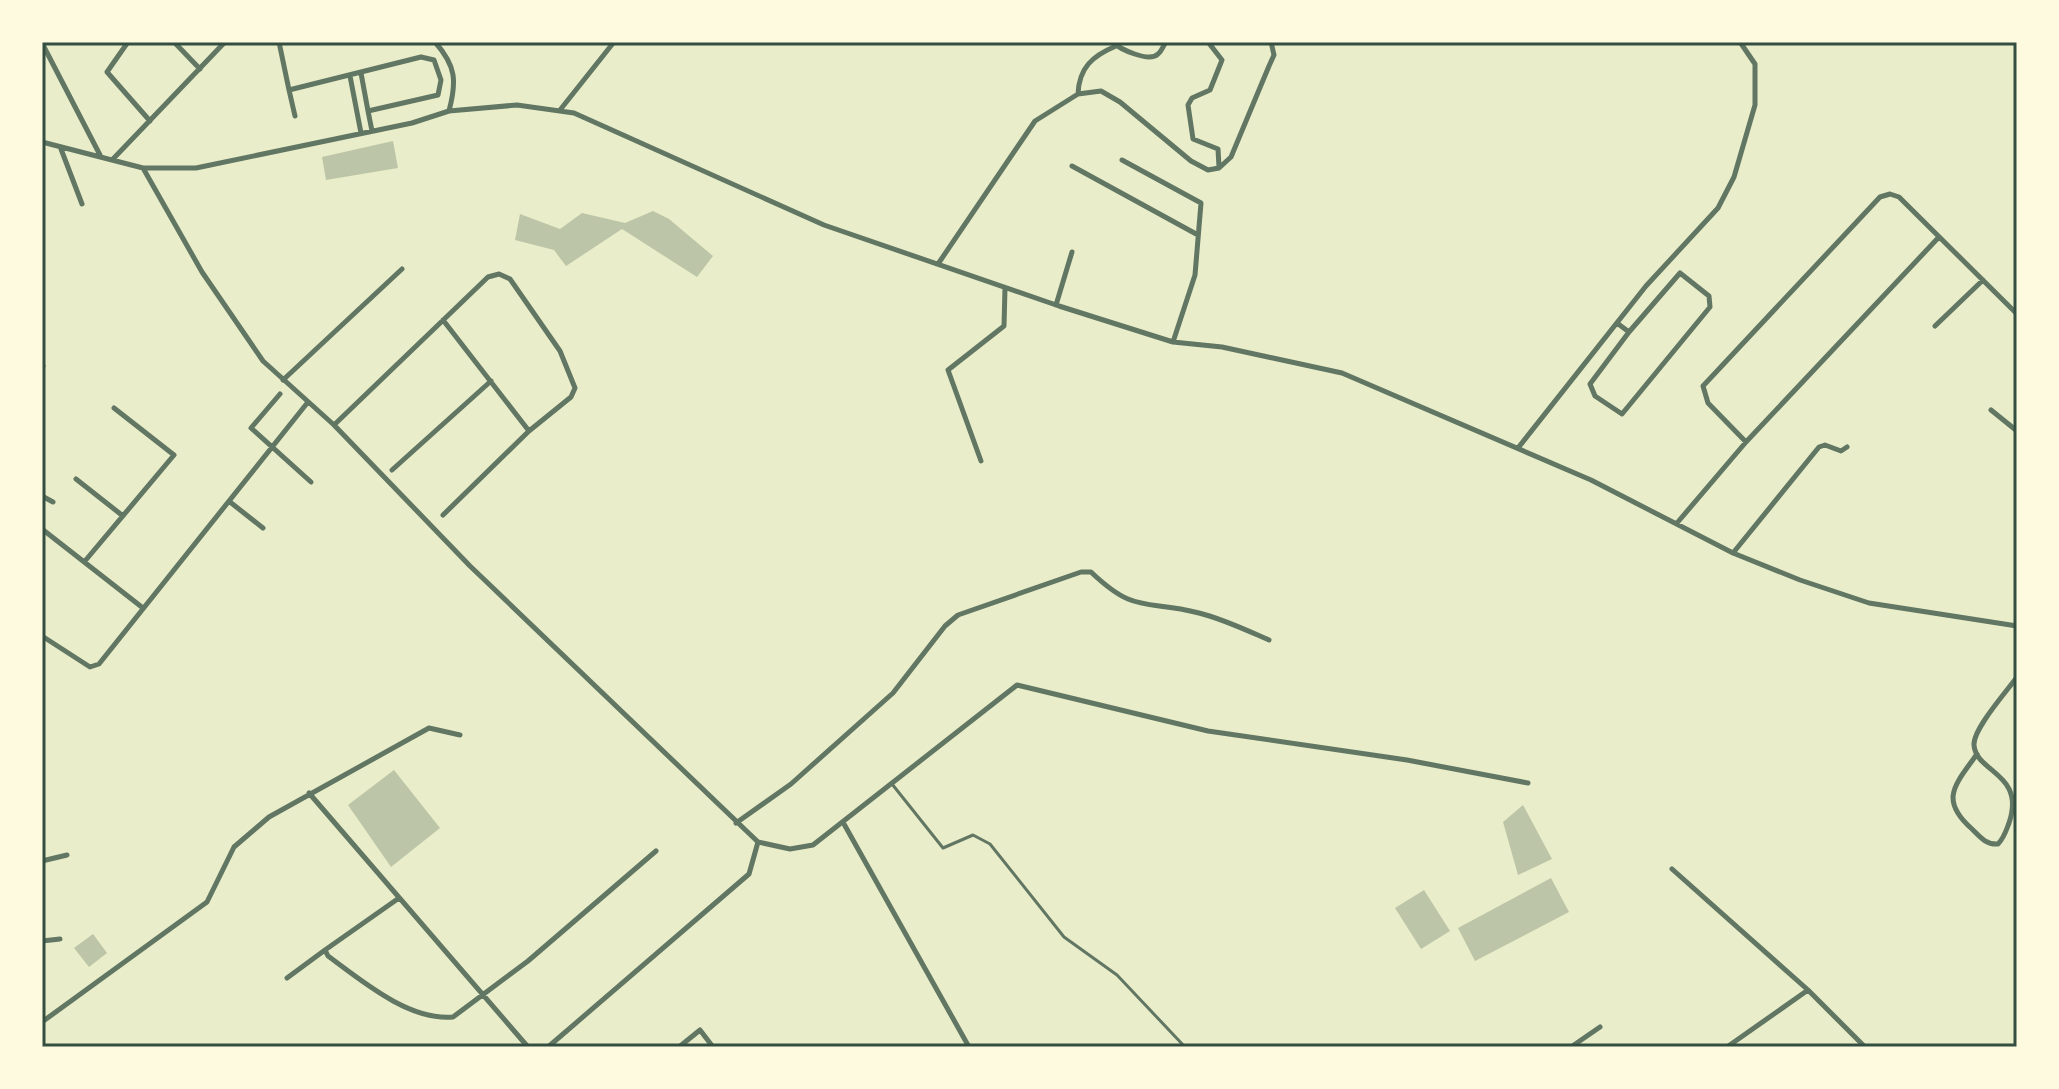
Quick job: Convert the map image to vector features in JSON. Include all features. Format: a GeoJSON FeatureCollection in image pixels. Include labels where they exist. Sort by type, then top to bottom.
{"type":"FeatureCollection","features":[{"type":"Feature","properties":{"kind":"street"},"geometry":{"type":"LineString","coordinates":[[128,42],[107,72],[150,121]]}},
{"type":"Feature","properties":{"kind":"street"},"geometry":{"type":"LineString","coordinates":[[174,42],[200,69]]}},
{"type":"Feature","properties":{"kind":"street"},"geometry":{"type":"LineString","coordinates":[[113,159],[225,42]]}},
{"type":"Feature","properties":{"kind":"street"},"geometry":{"type":"LineString","coordinates":[[279,42],[295,116]]}},
{"type":"Feature","properties":{"kind":"street"},"geometry":{"type":"LineString","coordinates":[[435,42],[452,63],[457,80],[449,111]]}},
{"type":"Feature","properties":{"kind":"street"},"geometry":{"type":"LineString","coordinates":[[560,111],[614,42]]}},
{"type":"Feature","properties":{"kind":"street"},"geometry":{"type":"LineString","coordinates":[[1078,94],[1081,73],[1089,62],[1114,44],[1154,57],[1166,42]]}},
{"type":"Feature","properties":{"kind":"street"},"geometry":{"type":"LineString","coordinates":[[1208,42],[1222,60],[1220,67],[1210,90],[1192,98],[1188,105],[1193,139],[1218,149],[1219,168]]}},
{"type":"Feature","properties":{"kind":"street"},"geometry":{"type":"LineString","coordinates":[[938,264],[1035,121],[1078,94],[1101,91],[1120,102],[1191,161],[1208,170],[1219,168],[1231,157],[1274,55],[1271,42]]}},
{"type":"Feature","properties":{"kind":"street"},"geometry":{"type":"LineString","coordinates":[[1518,448],[1646,286],[1701,230],[1734,177],[1755,105],[1755,64],[1740,42]]}},
{"type":"Feature","properties":{"kind":"street"},"geometry":{"type":"LineString","coordinates":[[42,43],[101,156]]}},
{"type":"Feature","properties":{"kind":"street"},"geometry":{"type":"LineString","coordinates":[[289,90],[430,57],[442,89],[432,99],[368,111]]}},
{"type":"Feature","properties":{"kind":"street"},"geometry":{"type":"LineString","coordinates":[[361,73],[372,131]]}},
{"type":"Feature","properties":{"kind":"street"},"geometry":{"type":"LineString","coordinates":[[350,76],[361,133]]}},
{"type":"Feature","properties":{"kind":"street"},"geometry":{"type":"LineString","coordinates":[[42,142],[143,168],[196,168],[372,131],[449,111],[517,105],[574,113],[824,225],[1005,288],[1173,342],[1222,347],[1342,373],[1518,448],[1733,553],[1869,603],[2017,626]]}},
{"type":"Feature","properties":{"kind":"street"},"geometry":{"type":"LineString","coordinates":[[60,148],[82,204]]}},
{"type":"Feature","properties":{"kind":"street"},"geometry":{"type":"LineString","coordinates":[[1122,160],[1201,203],[1195,275],[1173,342]]}},
{"type":"Feature","properties":{"kind":"street"},"geometry":{"type":"LineString","coordinates":[[1072,166],[1198,235]]}},
{"type":"Feature","properties":{"kind":"street"},"geometry":{"type":"LineString","coordinates":[[143,168],[242,334],[283,380],[334,425],[470,566],[758,842],[790,849],[813,845],[844,824],[1017,685],[1208,731],[1407,760],[1528,783]]}},
{"type":"Feature","properties":{"kind":"street"},"geometry":{"type":"LineString","coordinates":[[1746,442],[1704,397],[1707,380],[1788,299],[1880,197],[1890,194],[1899,197],[2017,314]]}},
{"type":"Feature","properties":{"kind":"street"},"geometry":{"type":"LineString","coordinates":[[1677,523],[1746,442],[1939,237]]}},
{"type":"Feature","properties":{"kind":"street"},"geometry":{"type":"LineString","coordinates":[[1056,305],[1072,252]]}},
{"type":"Feature","properties":{"kind":"street"},"geometry":{"type":"LineString","coordinates":[[283,380],[402,269]]}},
{"type":"Feature","properties":{"kind":"street"},"geometry":{"type":"LineString","coordinates":[[1680,273],[1709,296],[1710,307],[1622,414],[1595,396],[1590,384],[1629,332],[1680,273]]}},
{"type":"Feature","properties":{"kind":"street"},"geometry":{"type":"LineString","coordinates":[[334,425],[488,277],[499,274],[510,279],[560,351],[575,388],[571,397],[529,431],[443,515]]}},
{"type":"Feature","properties":{"kind":"street"},"geometry":{"type":"LineString","coordinates":[[1935,326],[1983,280]]}},
{"type":"Feature","properties":{"kind":"street"},"geometry":{"type":"LineString","coordinates":[[981,461],[948,370],[1004,326],[1005,288]]}},
{"type":"Feature","properties":{"kind":"street"},"geometry":{"type":"LineString","coordinates":[[443,320],[529,431]]}},
{"type":"Feature","properties":{"kind":"street"},"geometry":{"type":"LineString","coordinates":[[1617,323],[1629,332]]}},
{"type":"Feature","properties":{"kind":"street"},"geometry":{"type":"LineString","coordinates":[[392,470],[491,381]]}},
{"type":"Feature","properties":{"kind":"street"},"geometry":{"type":"LineString","coordinates":[[280,394],[251,428],[311,482]]}},
{"type":"Feature","properties":{"kind":"street"},"geometry":{"type":"LineString","coordinates":[[42,636],[90,667],[99,664],[274,449],[308,402]]}},
{"type":"Feature","properties":{"kind":"street"},"geometry":{"type":"LineString","coordinates":[[85,561],[174,455],[114,408]]}},
{"type":"Feature","properties":{"kind":"street"},"geometry":{"type":"LineString","coordinates":[[1991,410],[2017,431]]}},
{"type":"Feature","properties":{"kind":"street"},"geometry":{"type":"LineString","coordinates":[[1733,553],[1819,447],[1825,445],[1841,451],[1847,447]]}},
{"type":"Feature","properties":{"kind":"street"},"geometry":{"type":"LineString","coordinates":[[76,479],[123,516]]}},
{"type":"Feature","properties":{"kind":"street"},"geometry":{"type":"LineString","coordinates":[[42,496],[53,502]]}},
{"type":"Feature","properties":{"kind":"street"},"geometry":{"type":"LineString","coordinates":[[230,502],[263,528]]}},
{"type":"Feature","properties":{"kind":"street"},"geometry":{"type":"LineString","coordinates":[[42,529],[143,608]]}},
{"type":"Feature","properties":{"kind":"street"},"geometry":{"type":"LineString","coordinates":[[736,823],[791,784],[893,693],[945,626],[958,615],[1067,577],[1091,572],[1105,585],[1136,604],[1201,613],[1269,640]]}},
{"type":"Feature","properties":{"kind":"street"},"geometry":{"type":"LineString","coordinates":[[1977,754],[1957,782],[1952,802],[1962,820],[1986,842],[1998,844],[2005,834],[2014,800],[1997,772],[1977,754],[1974,745],[1978,732],[2017,677]]}},
{"type":"Feature","properties":{"kind":"street"},"geometry":{"type":"LineString","coordinates":[[42,1022],[207,902],[234,847],[269,817],[429,728],[460,735]]}},
{"type":"Feature","properties":{"kind":"street"},"geometry":{"type":"LineString","coordinates":[[309,793],[528,1047]]}},
{"type":"Feature","properties":{"kind":"street"},"geometry":{"type":"LineString","coordinates":[[844,824],[969,1047]]}},
{"type":"Feature","properties":{"kind":"street"},"geometry":{"type":"LineString","coordinates":[[548,1047],[607,992],[701,918],[749,874],[758,842]]}},
{"type":"Feature","properties":{"kind":"street"},"geometry":{"type":"LineString","coordinates":[[325,950],[328,956],[358,977],[421,1013],[453,1017],[528,961],[656,851]]}},
{"type":"Feature","properties":{"kind":"street"},"geometry":{"type":"LineString","coordinates":[[42,861],[67,855]]}},
{"type":"Feature","properties":{"kind":"street"},"geometry":{"type":"LineString","coordinates":[[1672,869],[1808,990],[1861,1046]]}},
{"type":"Feature","properties":{"kind":"street"},"geometry":{"type":"LineString","coordinates":[[287,978],[399,898]]}},
{"type":"Feature","properties":{"kind":"street"},"geometry":{"type":"LineString","coordinates":[[42,941],[60,939]]}},
{"type":"Feature","properties":{"kind":"street"},"geometry":{"type":"LineString","coordinates":[[1727,1047],[1808,990]]}},
{"type":"Feature","properties":{"kind":"street"},"geometry":{"type":"LineString","coordinates":[[1571,1047],[1600,1027]]}},
{"type":"Feature","properties":{"kind":"street"},"geometry":{"type":"LineString","coordinates":[[679,1047],[700,1030],[713,1047]]}},
{"type":"Feature","properties":{"kind":"lane"},"geometry":{"type":"LineString","coordinates":[[892,784],[943,848],[973,835],[990,844],[1064,937],[1117,975],[1185,1047]]}},
{"type":"Feature","properties":{"kind":"building"},"geometry":{"type":"Polygon","coordinates":[[[393,141],[398,168],[326,180],[322,157],[393,141]]]}},
{"type":"Feature","properties":{"kind":"building"},"geometry":{"type":"Polygon","coordinates":[[[653,211],[669,219],[713,256],[697,277],[622,229],[566,266],[554,250],[515,240],[520,214],[560,229],[582,213],[625,223],[653,211]]]}},
{"type":"Feature","properties":{"kind":"building"},"geometry":{"type":"Polygon","coordinates":[[[394,770],[440,828],[391,867],[348,805],[394,770]]]}},
{"type":"Feature","properties":{"kind":"building"},"geometry":{"type":"Polygon","coordinates":[[[1523,805],[1552,859],[1518,875],[1503,822],[1523,805]]]}},
{"type":"Feature","properties":{"kind":"building"},"geometry":{"type":"Polygon","coordinates":[[[1551,878],[1569,912],[1475,961],[1458,928],[1551,878]]]}},
{"type":"Feature","properties":{"kind":"building"},"geometry":{"type":"Polygon","coordinates":[[[1424,890],[1450,931],[1421,949],[1395,908],[1424,890]]]}},
{"type":"Feature","properties":{"kind":"building"},"geometry":{"type":"Polygon","coordinates":[[[93,934],[107,953],[89,967],[74,948],[93,934]]]}}]}
